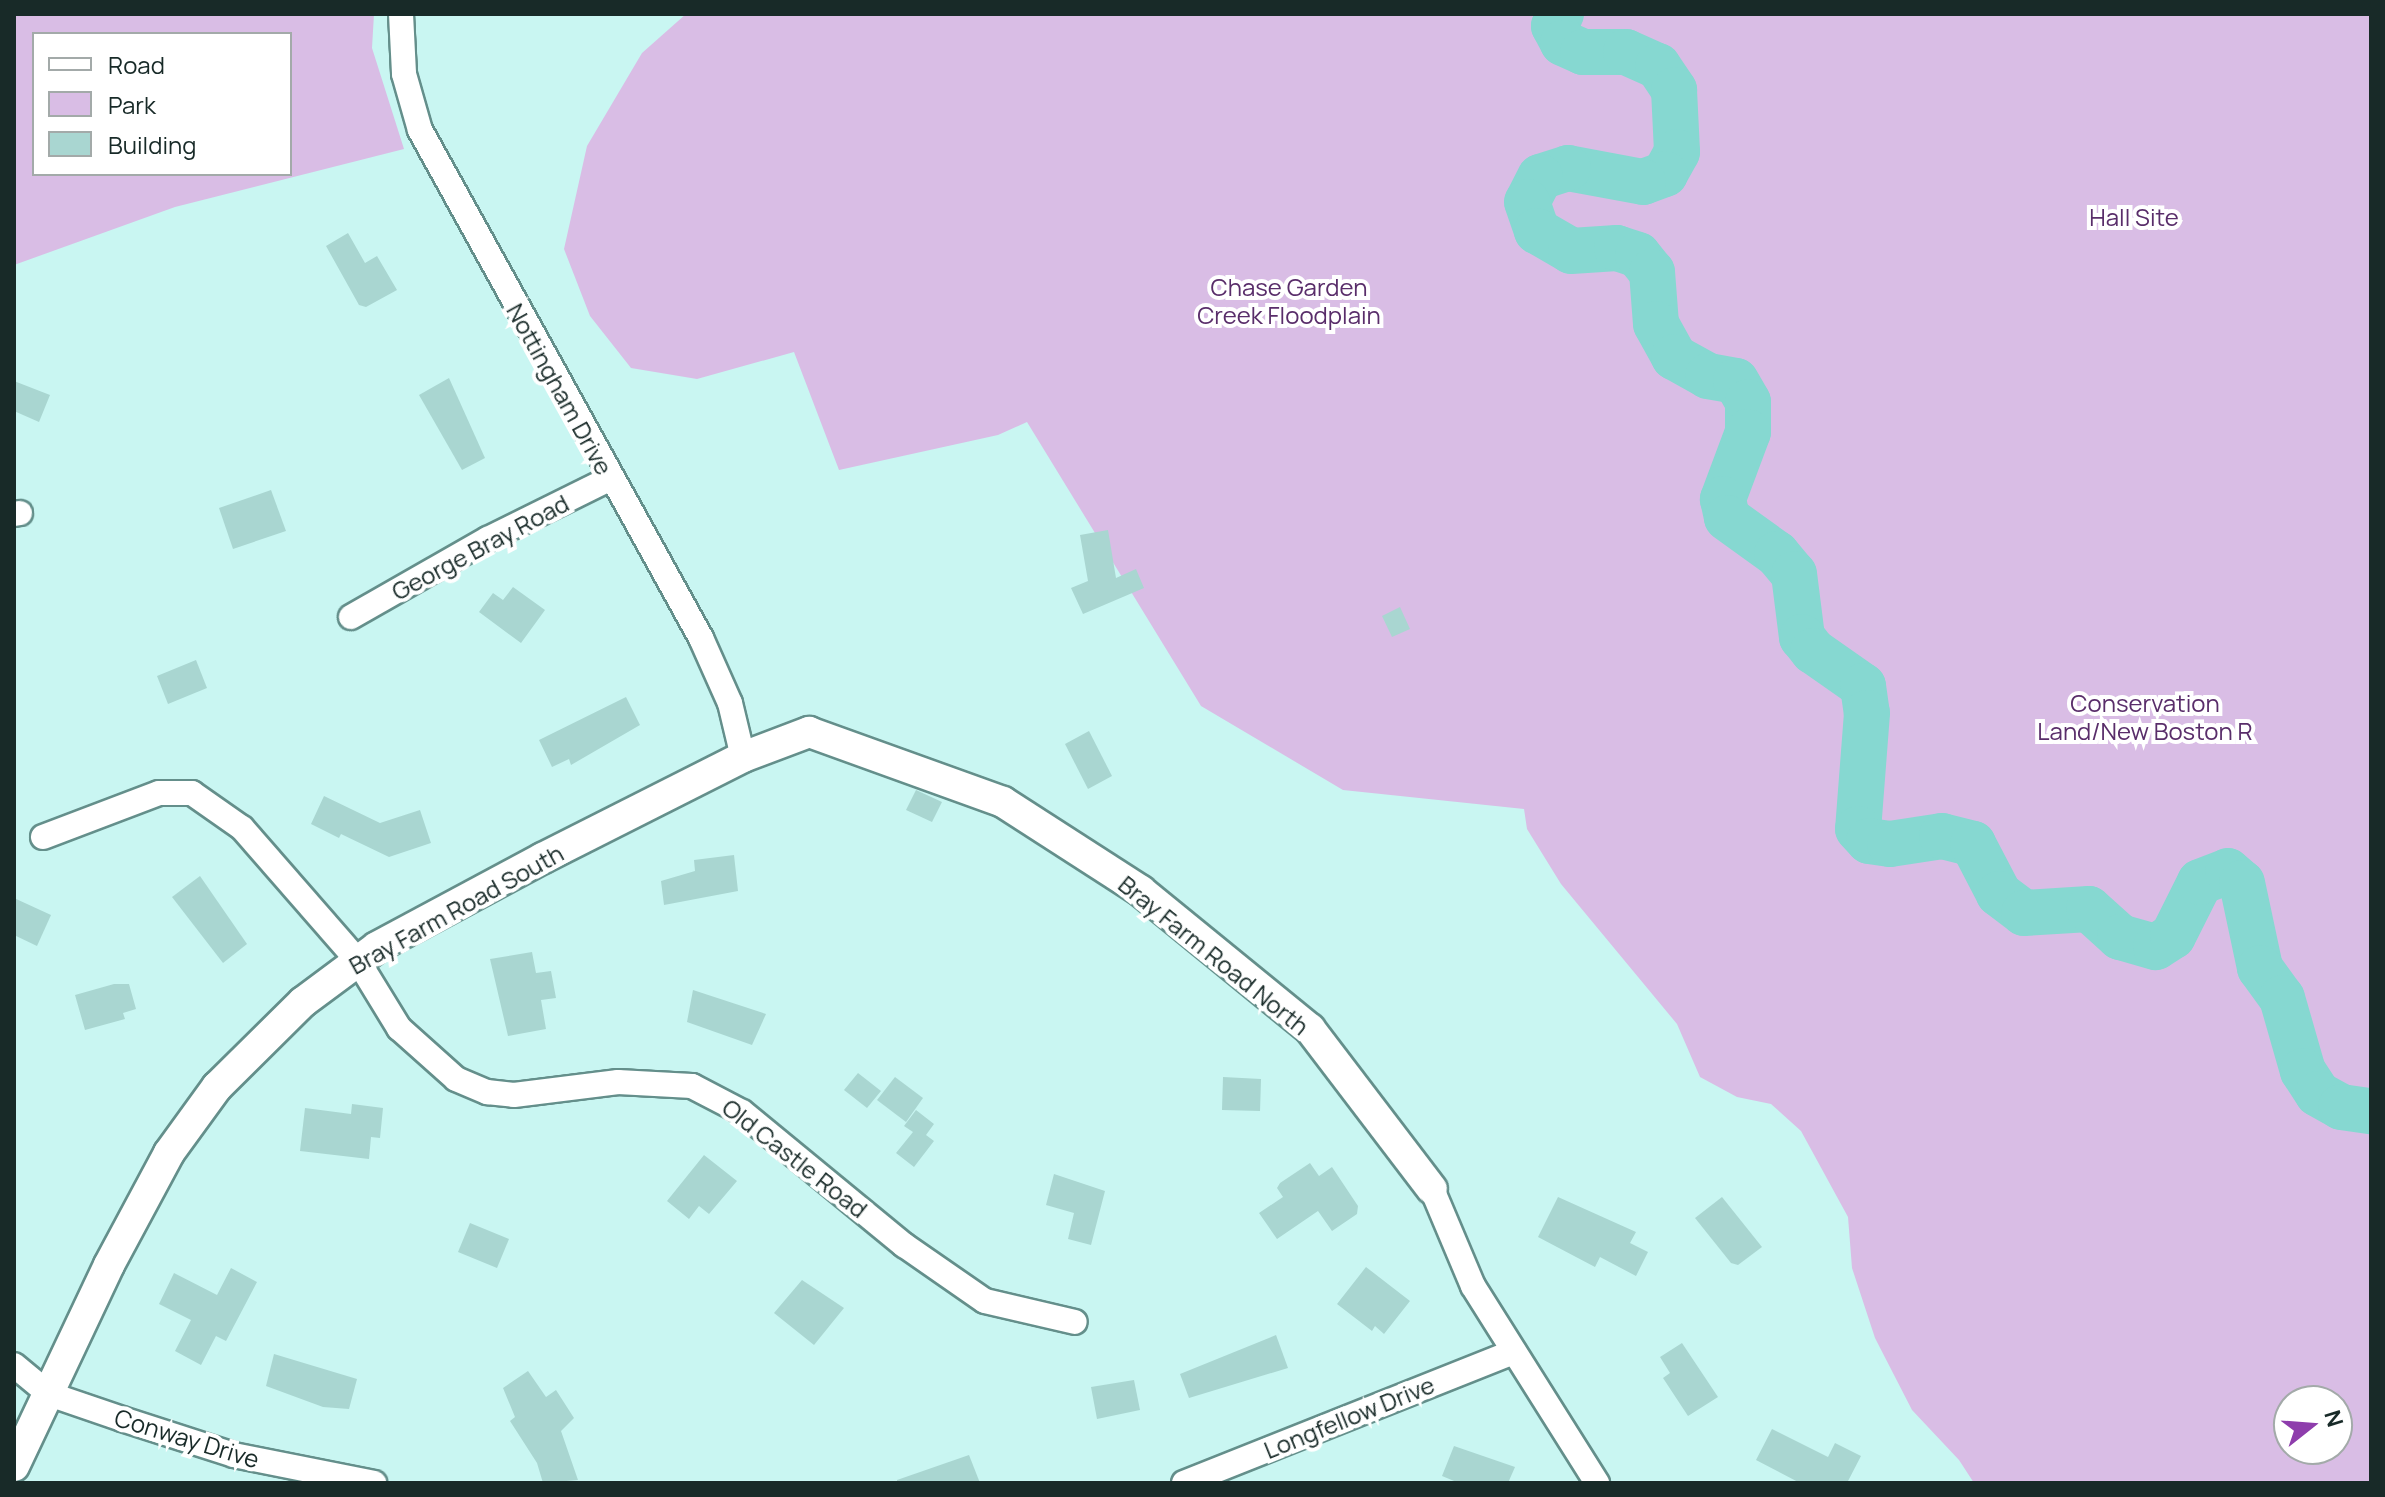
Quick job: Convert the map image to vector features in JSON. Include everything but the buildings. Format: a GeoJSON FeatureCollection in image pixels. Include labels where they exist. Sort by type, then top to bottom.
{"type":"FeatureCollection","features":[{"type":"Feature","properties":{"kind":"street","name":"Nottingham Drive"},"geometry":{"type":"LineString","coordinates":[[401,14],[404,74],[420,130],[609,479],[701,638],[730,703],[743,757]]}},
{"type":"Feature","properties":{"kind":"street","name":"George Bray Road"},"geometry":{"type":"LineString","coordinates":[[351,617],[488,539],[609,479]]}},
{"type":"Feature","properties":{"kind":"street","name":"Bray Farm Road South"},"geometry":{"type":"LineString","coordinates":[[14,1466],[109,1265],[177,1142],[217,1087],[303,1002],[358,961],[543,858],[743,757],[809,732]]}},
{"type":"Feature","properties":{"kind":"street","name":"Bray Farm Road North"},"geometry":{"type":"LineString","coordinates":[[809,732],[1003,802],[1141,891],[1310,1029],[1432,1189],[1473,1286],[1597,1483]]}},
{"type":"Feature","properties":{"kind":"street","name":"Old Castle Road"},"geometry":{"type":"LineString","coordinates":[[43,837],[159,793],[192,793],[242,828],[358,961],[399,1028],[427,1059],[456,1079],[487,1092],[514,1095],[618,1082],[692,1086],[742,1112],[904,1245],[985,1301],[1075,1322]]}},
{"type":"Feature","properties":{"kind":"street","name":"Longfellow Drive"},"geometry":{"type":"LineString","coordinates":[[1184,1483],[1514,1352]]}},
{"type":"Feature","properties":{"kind":"street"},"geometry":{"type":"LineString","coordinates":[[14,1365],[49,1394]]}},
{"type":"Feature","properties":{"kind":"street","name":"Conway Drive"},"geometry":{"type":"LineString","coordinates":[[49,1394],[234,1455],[374,1483]]}},
{"type":"Feature","properties":{"kind":"green space"},"geometry":{"type":"Polygon","coordinates":[[[14,14],[374,14],[372,48],[404,149],[175,207],[14,265],[14,14]]]}},
{"type":"Feature","properties":{"kind":"green space"},"geometry":{"type":"Polygon","coordinates":[[[686,14],[2371,14],[2371,1483],[1974,1483],[1959,1460],[1912,1410],[1875,1338],[1852,1268],[1848,1217],[1801,1131],[1771,1104],[1737,1097],[1700,1077],[1677,1024],[1561,884],[1527,829],[1524,809],[1343,790],[1201,706],[1027,422],[998,435],[839,470],[794,352],[697,379],[631,368],[590,316],[564,249],[587,146],[642,53],[686,14]]]}},
{"type":"Feature","properties":{"kind":"waterway"},"geometry":{"type":"LineString","coordinates":[[1561,14],[1554,26],[1563,43],[1583,52],[1626,52],[1658,66],[1674,90],[1677,152],[1665,174],[1643,182],[1568,168],[1540,177],[1527,202],[1537,231],[1571,251],[1617,248],[1638,255],[1652,272],[1656,324],[1674,357],[1708,376],[1736,381],[1748,402],[1748,432],[1723,499],[1727,518],[1777,554],[1794,574],[1802,637],[1813,651],[1863,686],[1867,713],[1858,829],[1869,841],[1890,844],[1942,836],[1973,844],[1999,894],[2024,913],[2089,909],[2120,937],[2156,947],[2173,936],[2200,882],[2228,871],[2242,883],[2260,968],[2282,998],[2303,1071],[2318,1094],[2341,1107],[2371,1111]]}},
{"type":"Feature","properties":{"kind":"park label","name":"Hall Site"},"geometry":{"type":"Point","coordinates":[2134,217]}},
{"type":"Feature","properties":{"kind":"park label","name":"Chase Garden Creek Floodplain"},"geometry":{"type":"Point","coordinates":[1289,301]}},
{"type":"Feature","properties":{"kind":"park label","name":"Conservation Land/New Boston R"},"geometry":{"type":"Point","coordinates":[2145,717]}}]}
